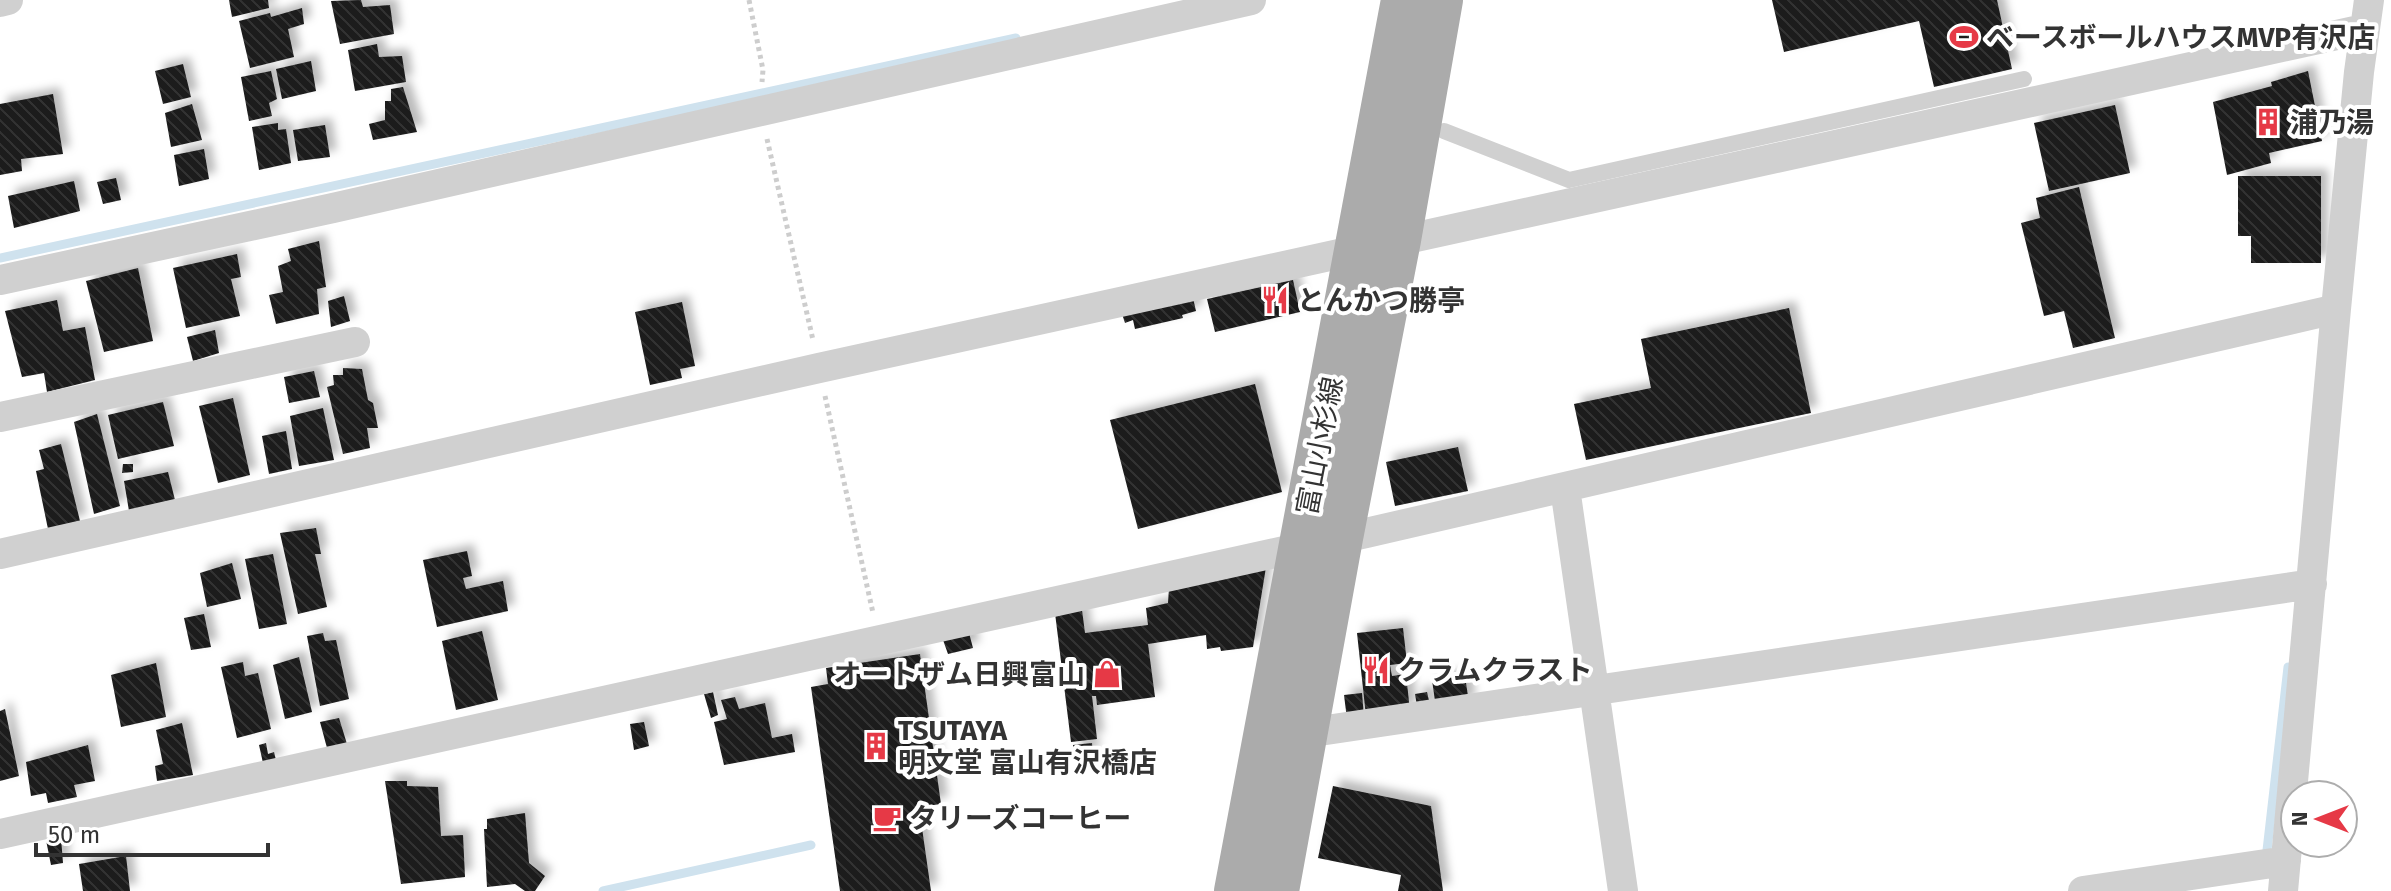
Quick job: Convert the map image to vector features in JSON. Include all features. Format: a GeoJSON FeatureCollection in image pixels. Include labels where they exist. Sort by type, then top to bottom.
{"type":"FeatureCollection","features":[{"type":"Feature","properties":{"kind":"main road","name":"富山小杉線"},"geometry":{"type":"LineString","coordinates":[[1277,891],[1306,733],[1321,542],[1357,249],[1403,0]]}},
{"type":"Feature","properties":{"kind":"main road","name":"富山小杉線"},"geometry":{"type":"LineString","coordinates":[[1236,891],[1399,240],[1441,0]]}},
{"type":"Feature","properties":{"kind":"street"},"geometry":{"type":"LineString","coordinates":[[0,2],[8,0]]}},
{"type":"Feature","properties":{"kind":"street"},"geometry":{"type":"LineString","coordinates":[[0,280],[1251,0]]}},
{"type":"Feature","properties":{"kind":"street"},"geometry":{"type":"LineString","coordinates":[[0,554],[1399,240],[1625,179],[2373,12],[2336,309],[2284,876],[2083,891]]}},
{"type":"Feature","properties":{"kind":"street"},"geometry":{"type":"LineString","coordinates":[[0,834],[1565,488],[2336,309]]}},
{"type":"Feature","properties":{"kind":"street"},"geometry":{"type":"LineString","coordinates":[[0,417],[355,342]]}},
{"type":"Feature","properties":{"kind":"street"},"geometry":{"type":"LineString","coordinates":[[1565,488],[1623,891]]}},
{"type":"Feature","properties":{"kind":"street"},"geometry":{"type":"LineString","coordinates":[[1306,733],[2312,584]]}},
{"type":"Feature","properties":{"kind":"lane"},"geometry":{"type":"LineString","coordinates":[[1444,131],[1569,180],[1625,179],[2024,79]]}},
{"type":"Feature","properties":{"kind":"path"},"geometry":{"type":"LineString","coordinates":[[749,0],[763,70],[761,111],[879,639]]}},
{"type":"Feature","properties":{"kind":"building"},"geometry":{"type":"Polygon","coordinates":[[[229,0],[268,0],[269,8],[232,17],[229,0]]]}},
{"type":"Feature","properties":{"kind":"building"},"geometry":{"type":"Polygon","coordinates":[[[361,0],[363,7],[390,5],[394,34],[340,44],[331,1],[361,0]]]}},
{"type":"Feature","properties":{"kind":"building","name":"ベースボールハウスMVP有沢店"},"geometry":{"type":"Polygon","coordinates":[[[1772,0],[1997,0],[2012,69],[1934,87],[1919,21],[1784,52],[1772,0]]]}},
{"type":"Feature","properties":{"kind":"building"},"geometry":{"type":"Polygon","coordinates":[[[302,8],[304,24],[288,29],[294,57],[250,68],[239,21],[270,13],[271,17],[302,8]]]}},
{"type":"Feature","properties":{"kind":"building"},"geometry":{"type":"Polygon","coordinates":[[[377,44],[379,57],[402,56],[406,82],[355,91],[348,50],[377,44]]]}},
{"type":"Feature","properties":{"kind":"building"},"geometry":{"type":"Polygon","coordinates":[[[311,61],[316,91],[282,99],[276,69],[311,61]]]}},
{"type":"Feature","properties":{"kind":"building"},"geometry":{"type":"Polygon","coordinates":[[[183,64],[191,97],[163,104],[155,71],[183,64]]]}},
{"type":"Feature","properties":{"kind":"building"},"geometry":{"type":"Polygon","coordinates":[[[271,71],[277,99],[269,103],[272,116],[249,121],[241,77],[271,71]]]}},
{"type":"Feature","properties":{"kind":"building","name":"浦乃湯"},"geometry":{"type":"Polygon","coordinates":[[[2308,71],[2322,141],[2269,153],[2271,163],[2227,175],[2213,102],[2272,86],[2271,82],[2308,71]]]}},
{"type":"Feature","properties":{"kind":"building"},"geometry":{"type":"Polygon","coordinates":[[[403,87],[417,132],[373,140],[369,124],[385,120],[385,101],[391,101],[391,89],[403,87]]]}},
{"type":"Feature","properties":{"kind":"building"},"geometry":{"type":"Polygon","coordinates":[[[53,94],[63,154],[21,159],[22,171],[0,175],[0,104],[53,94]]]}},
{"type":"Feature","properties":{"kind":"building"},"geometry":{"type":"Polygon","coordinates":[[[192,104],[202,140],[171,147],[165,113],[192,104]]]}},
{"type":"Feature","properties":{"kind":"building"},"geometry":{"type":"Polygon","coordinates":[[[2115,105],[2130,173],[2049,191],[2034,123],[2115,105]]]}},
{"type":"Feature","properties":{"kind":"building"},"geometry":{"type":"Polygon","coordinates":[[[278,123],[278,130],[286,129],[291,163],[259,170],[252,127],[278,123]]]}},
{"type":"Feature","properties":{"kind":"building"},"geometry":{"type":"Polygon","coordinates":[[[325,125],[330,157],[298,161],[293,130],[325,125]]]}},
{"type":"Feature","properties":{"kind":"building"},"geometry":{"type":"Polygon","coordinates":[[[204,149],[209,179],[179,186],[174,155],[204,149]]]}},
{"type":"Feature","properties":{"kind":"building"},"geometry":{"type":"Polygon","coordinates":[[[2238,176],[2321,176],[2321,263],[2251,263],[2251,236],[2238,236],[2238,176]]]}},
{"type":"Feature","properties":{"kind":"building"},"geometry":{"type":"Polygon","coordinates":[[[116,178],[121,200],[103,204],[97,182],[116,178]]]}},
{"type":"Feature","properties":{"kind":"building"},"geometry":{"type":"Polygon","coordinates":[[[74,181],[80,211],[14,228],[8,196],[74,181]]]}},
{"type":"Feature","properties":{"kind":"building"},"geometry":{"type":"Polygon","coordinates":[[[2079,187],[2115,338],[2073,348],[2064,311],[2044,316],[2021,223],[2040,218],[2036,198],[2079,187]]]}},
{"type":"Feature","properties":{"kind":"building"},"geometry":{"type":"Polygon","coordinates":[[[319,241],[326,287],[317,289],[319,314],[276,324],[269,295],[283,292],[278,266],[291,261],[288,249],[319,241]]]}},
{"type":"Feature","properties":{"kind":"building"},"geometry":{"type":"Polygon","coordinates":[[[237,254],[241,277],[231,279],[240,316],[186,328],[173,268],[237,254]]]}},
{"type":"Feature","properties":{"kind":"building"},"geometry":{"type":"Polygon","coordinates":[[[138,268],[153,341],[104,352],[86,281],[138,268]]]}},
{"type":"Feature","properties":{"kind":"building"},"geometry":{"type":"Polygon","coordinates":[[[1293,280],[1300,312],[1215,332],[1207,299],[1293,280]]]}},
{"type":"Feature","properties":{"kind":"building"},"geometry":{"type":"Polygon","coordinates":[[[344,296],[350,321],[331,327],[328,301],[344,296]]]}},
{"type":"Feature","properties":{"kind":"building"},"geometry":{"type":"Polygon","coordinates":[[[1193,298],[1196,311],[1182,315],[1183,318],[1135,329],[1133,320],[1125,323],[1122,314],[1193,298]]]}},
{"type":"Feature","properties":{"kind":"building"},"geometry":{"type":"Polygon","coordinates":[[[57,300],[63,331],[85,327],[95,380],[47,392],[44,373],[22,377],[5,311],[57,300]]]}},
{"type":"Feature","properties":{"kind":"building"},"geometry":{"type":"Polygon","coordinates":[[[682,302],[695,366],[680,369],[682,378],[650,385],[635,312],[682,302]]]}},
{"type":"Feature","properties":{"kind":"building"},"geometry":{"type":"Polygon","coordinates":[[[1789,308],[1811,413],[1586,460],[1574,404],[1651,388],[1641,339],[1789,308]]]}},
{"type":"Feature","properties":{"kind":"building"},"geometry":{"type":"Polygon","coordinates":[[[215,330],[219,353],[193,361],[187,337],[215,330]]]}},
{"type":"Feature","properties":{"kind":"building"},"geometry":{"type":"Polygon","coordinates":[[[343,368],[362,369],[378,428],[367,428],[370,448],[343,454],[327,387],[334,385],[333,375],[343,375],[343,368]]]}},
{"type":"Feature","properties":{"kind":"building"},"geometry":{"type":"Polygon","coordinates":[[[314,371],[320,397],[289,403],[284,377],[314,371]]]}},
{"type":"Feature","properties":{"kind":"building"},"geometry":{"type":"Polygon","coordinates":[[[1255,384],[1282,492],[1138,529],[1110,420],[1255,384]]]}},
{"type":"Feature","properties":{"kind":"building"},"geometry":{"type":"Polygon","coordinates":[[[233,398],[250,475],[218,483],[199,406],[233,398]]]}},
{"type":"Feature","properties":{"kind":"building"},"geometry":{"type":"Polygon","coordinates":[[[163,402],[174,446],[118,459],[108,415],[163,402]]]}},
{"type":"Feature","properties":{"kind":"building"},"geometry":{"type":"Polygon","coordinates":[[[323,408],[334,460],[299,466],[290,416],[323,408]]]}},
{"type":"Feature","properties":{"kind":"building"},"geometry":{"type":"Polygon","coordinates":[[[97,414],[120,506],[94,514],[74,422],[97,414]]]}},
{"type":"Feature","properties":{"kind":"building"},"geometry":{"type":"Polygon","coordinates":[[[286,431],[292,469],[269,474],[262,436],[286,431]]]}},
{"type":"Feature","properties":{"kind":"building"},"geometry":{"type":"Polygon","coordinates":[[[61,444],[80,521],[48,529],[36,471],[44,469],[39,450],[61,444]]]}},
{"type":"Feature","properties":{"kind":"building"},"geometry":{"type":"Polygon","coordinates":[[[1458,447],[1468,491],[1395,506],[1386,462],[1458,447]]]}},
{"type":"Feature","properties":{"kind":"building"},"geometry":{"type":"Polygon","coordinates":[[[123,464],[133,464],[133,472],[122,473],[123,464]]]}},
{"type":"Feature","properties":{"kind":"building"},"geometry":{"type":"Polygon","coordinates":[[[168,472],[175,500],[129,511],[124,481],[168,472]]]}},
{"type":"Feature","properties":{"kind":"building"},"geometry":{"type":"Polygon","coordinates":[[[316,528],[321,554],[315,554],[327,607],[298,614],[280,533],[316,528]]]}},
{"type":"Feature","properties":{"kind":"building"},"geometry":{"type":"Polygon","coordinates":[[[467,551],[472,576],[463,578],[466,589],[503,581],[508,611],[437,627],[423,560],[467,551]]]}},
{"type":"Feature","properties":{"kind":"building"},"geometry":{"type":"Polygon","coordinates":[[[273,554],[287,624],[259,629],[245,559],[273,554]]]}},
{"type":"Feature","properties":{"kind":"building"},"geometry":{"type":"Polygon","coordinates":[[[232,563],[241,599],[207,607],[200,573],[232,563]]]}},
{"type":"Feature","properties":{"kind":"building","name":"オートザム日興富山"},"geometry":{"type":"Polygon","coordinates":[[[1266,567],[1253,647],[1221,651],[1220,647],[1207,649],[1206,635],[1148,644],[1155,697],[1097,705],[1096,696],[1092,696],[1097,739],[1071,742],[1055,613],[1082,610],[1085,633],[1148,625],[1146,608],[1168,603],[1169,588],[1266,567]]]}},
{"type":"Feature","properties":{"kind":"building"},"geometry":{"type":"Polygon","coordinates":[[[204,614],[211,647],[191,650],[184,618],[204,614]]]}},
{"type":"Feature","properties":{"kind":"building","name":"クラムクラスト"},"geometry":{"type":"Polygon","coordinates":[[[1403,628],[1407,663],[1390,665],[1392,676],[1406,674],[1410,711],[1366,716],[1357,633],[1403,628]]]}},
{"type":"Feature","properties":{"kind":"building"},"geometry":{"type":"Polygon","coordinates":[[[482,631],[498,700],[456,710],[442,641],[482,631]]]}},
{"type":"Feature","properties":{"kind":"building"},"geometry":{"type":"Polygon","coordinates":[[[323,633],[325,641],[336,640],[349,699],[320,706],[307,636],[323,633]]]}},
{"type":"Feature","properties":{"kind":"building"},"geometry":{"type":"Polygon","coordinates":[[[969,633],[973,648],[948,654],[943,640],[969,633]]]}},
{"type":"Feature","properties":{"kind":"building","name":"TSUTAYA 明文堂 富山有沢橋店"},"geometry":{"type":"Polygon","coordinates":[[[920,654],[941,804],[919,807],[931,891],[840,891],[811,687],[828,684],[826,668],[920,654]]]}},
{"type":"Feature","properties":{"kind":"building"},"geometry":{"type":"Polygon","coordinates":[[[299,657],[312,712],[285,719],[273,665],[299,657]]]}},
{"type":"Feature","properties":{"kind":"building"},"geometry":{"type":"Polygon","coordinates":[[[243,662],[245,676],[258,673],[271,729],[237,738],[221,667],[243,662]]]}},
{"type":"Feature","properties":{"kind":"building"},"geometry":{"type":"Polygon","coordinates":[[[156,663],[166,717],[121,727],[111,675],[156,663]]]}},
{"type":"Feature","properties":{"kind":"building"},"geometry":{"type":"Polygon","coordinates":[[[1465,676],[1469,703],[1436,708],[1432,680],[1465,676]]]}},
{"type":"Feature","properties":{"kind":"building"},"geometry":{"type":"Polygon","coordinates":[[[713,692],[718,715],[711,718],[704,694],[713,692]]]}},
{"type":"Feature","properties":{"kind":"building"},"geometry":{"type":"Polygon","coordinates":[[[1427,692],[1431,709],[1418,712],[1415,694],[1427,692]]]}},
{"type":"Feature","properties":{"kind":"building"},"geometry":{"type":"Polygon","coordinates":[[[1362,693],[1364,717],[1347,719],[1344,695],[1362,693]]]}},
{"type":"Feature","properties":{"kind":"building"},"geometry":{"type":"Polygon","coordinates":[[[735,697],[739,709],[765,703],[772,738],[792,734],[795,752],[724,765],[714,722],[727,719],[721,700],[735,697]]]}},
{"type":"Feature","properties":{"kind":"building"},"geometry":{"type":"Polygon","coordinates":[[[5,709],[19,776],[0,781],[0,711],[5,709]]]}},
{"type":"Feature","properties":{"kind":"building"},"geometry":{"type":"Polygon","coordinates":[[[339,718],[347,744],[327,748],[320,722],[339,718]]]}},
{"type":"Feature","properties":{"kind":"building"},"geometry":{"type":"Polygon","coordinates":[[[644,722],[649,746],[634,750],[630,724],[644,722]]]}},
{"type":"Feature","properties":{"kind":"building"},"geometry":{"type":"Polygon","coordinates":[[[182,723],[193,775],[157,781],[155,766],[163,764],[156,730],[182,723]]]}},
{"type":"Feature","properties":{"kind":"building"},"geometry":{"type":"Polygon","coordinates":[[[266,743],[268,754],[274,752],[276,760],[263,763],[259,745],[266,743]]]}},
{"type":"Feature","properties":{"kind":"building"},"geometry":{"type":"Polygon","coordinates":[[[1092,743],[1093,754],[1085,755],[1086,762],[1076,764],[1073,745],[1092,743]]]}},
{"type":"Feature","properties":{"kind":"building"},"geometry":{"type":"Polygon","coordinates":[[[88,745],[95,781],[74,785],[77,797],[48,803],[46,793],[31,796],[26,762],[88,745]]]}},
{"type":"Feature","properties":{"kind":"building"},"geometry":{"type":"Polygon","coordinates":[[[385,781],[407,781],[407,786],[438,787],[441,836],[463,835],[465,877],[401,884],[385,781]]]}},
{"type":"Feature","properties":{"kind":"building"},"geometry":{"type":"Polygon","coordinates":[[[1333,786],[1431,806],[1443,891],[1398,891],[1401,875],[1318,858],[1333,786]]]}},
{"type":"Feature","properties":{"kind":"building"},"geometry":{"type":"Polygon","coordinates":[[[525,813],[529,863],[545,876],[535,891],[525,891],[515,884],[487,887],[484,829],[487,829],[487,819],[525,813]]]}},
{"type":"Feature","properties":{"kind":"building"},"geometry":{"type":"Polygon","coordinates":[[[61,838],[63,863],[51,865],[46,840],[61,838]]]}},
{"type":"Feature","properties":{"kind":"building"},"geometry":{"type":"Polygon","coordinates":[[[126,856],[130,891],[83,891],[79,864],[126,856]]]}},
{"type":"Feature","properties":{"kind":"waterway"},"geometry":{"type":"LineString","coordinates":[[0,258],[1016,38]]}},
{"type":"Feature","properties":{"kind":"waterway"},"geometry":{"type":"LineString","coordinates":[[2266,859],[2288,667]]}},
{"type":"Feature","properties":{"kind":"waterway"},"geometry":{"type":"LineString","coordinates":[[603,891],[811,845]]}},
{"type":"Feature","properties":{"kind":"place","name":"ベースボールハウスMVP有沢店"},"geometry":{"type":"Point","coordinates":[1964,37]}},
{"type":"Feature","properties":{"kind":"place","name":"浦乃湯"},"geometry":{"type":"Point","coordinates":[2268,122]}},
{"type":"Feature","properties":{"kind":"place","name":"とんかつ勝亭"},"geometry":{"type":"Point","coordinates":[1275,300]}},
{"type":"Feature","properties":{"kind":"place","name":"クラムクラスト"},"geometry":{"type":"Point","coordinates":[1376,670]}},
{"type":"Feature","properties":{"kind":"place","name":"オートザム日興富山"},"geometry":{"type":"Point","coordinates":[1107,674]}},
{"type":"Feature","properties":{"kind":"place","name":"TSUTAYA 明文堂 富山有沢橋店"},"geometry":{"type":"Point","coordinates":[876,746]}},
{"type":"Feature","properties":{"kind":"place","name":"タリーズコーヒー"},"geometry":{"type":"Point","coordinates":[887,818]}}]}
